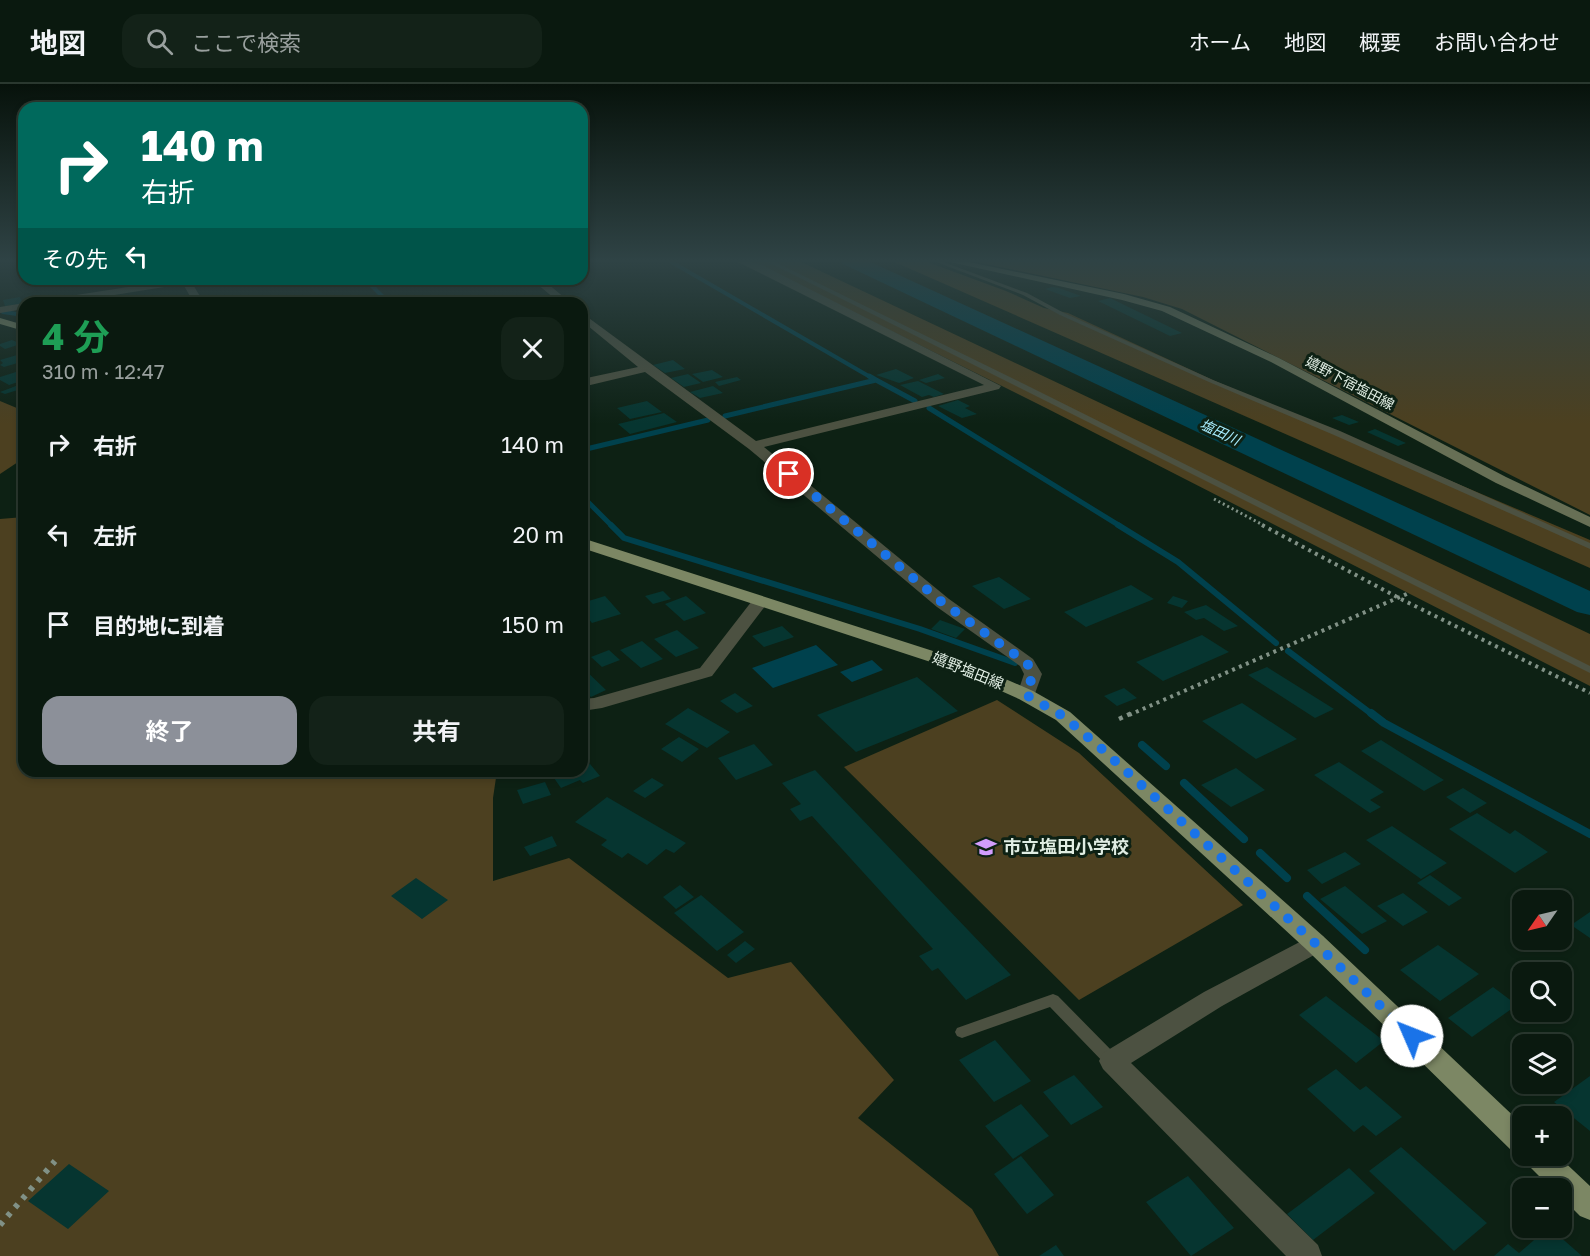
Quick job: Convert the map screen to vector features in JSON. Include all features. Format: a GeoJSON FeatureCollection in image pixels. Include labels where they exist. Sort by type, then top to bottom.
{"type":"FeatureCollection","features":[{"type":"Feature","properties":{"kind":"main road","name":"嬉野下宿塩田線"},"geometry":{"type":"LineString","coordinates":[[1178,315],[1275,360],[1501,480],[1590,523]]}},
{"type":"Feature","properties":{"kind":"main road"},"geometry":{"type":"LineString","coordinates":[[0,321],[18,326]]}},
{"type":"Feature","properties":{"kind":"main road","name":"嬉野塩田線"},"geometry":{"type":"LineString","coordinates":[[588,545],[958,665],[1026,695],[1063,716],[1315,943],[1512,1132]]}},
{"type":"Feature","properties":{"kind":"main road"},"geometry":{"type":"LineString","coordinates":[[1548,1166],[1590,1206]]}},
{"type":"Feature","properties":{"kind":"street"},"geometry":{"type":"LineString","coordinates":[[754,446],[995,386],[854,315]]}},
{"type":"Feature","properties":{"kind":"street"},"geometry":{"type":"LineString","coordinates":[[588,321],[647,369],[754,446],[943,603],[1027,663],[1033,674],[1026,695]]}},
{"type":"Feature","properties":{"kind":"street"},"geometry":{"type":"LineString","coordinates":[[588,382],[647,369]]}},
{"type":"Feature","properties":{"kind":"street"},"geometry":{"type":"LineString","coordinates":[[588,705],[706,672],[761,601]]}},
{"type":"Feature","properties":{"kind":"street"},"geometry":{"type":"LineString","coordinates":[[1307,1256],[1112,1061],[1214,999],[1315,943]]}},
{"type":"Feature","properties":{"kind":"lane"},"geometry":{"type":"LineString","coordinates":[[879,315],[1590,670]]}},
{"type":"Feature","properties":{"kind":"lane"},"geometry":{"type":"LineString","coordinates":[[1064,315],[1590,546]]}},
{"type":"Feature","properties":{"kind":"lane"},"geometry":{"type":"LineString","coordinates":[[962,1032],[1053,1000],[1112,1061]]}},
{"type":"Feature","properties":{"kind":"path"},"geometry":{"type":"LineString","coordinates":[[1210,497],[1590,693]]}},
{"type":"Feature","properties":{"kind":"path"},"geometry":{"type":"LineString","coordinates":[[1119,718],[1400,597]]}},
{"type":"Feature","properties":{"kind":"path"},"geometry":{"type":"LineString","coordinates":[[0,1225],[55,1161]]}},
{"type":"Feature","properties":{"kind":"shaded area"},"geometry":{"type":"Polygon","coordinates":[[[859,315],[913,315],[1590,634],[1590,686],[859,315]]]}},
{"type":"Feature","properties":{"kind":"shaded area"},"geometry":{"type":"Polygon","coordinates":[[[1014,315],[1072,315],[1215,381],[1590,540],[1590,568],[1014,315]]]}},
{"type":"Feature","properties":{"kind":"shaded area"},"geometry":{"type":"Polygon","coordinates":[[[1193,315],[1590,315],[1590,515],[1193,315]]]}},
{"type":"Feature","properties":{"kind":"shaded area"},"geometry":{"type":"Polygon","coordinates":[[[0,401],[18,408],[18,462],[0,474],[0,401]]]}},
{"type":"Feature","properties":{"kind":"shaded area"},"geometry":{"type":"Polygon","coordinates":[[[18,518],[18,777],[496,777],[493,798],[493,881],[569,858],[728,978],[791,962],[894,1080],[858,1118],[972,1209],[999,1256],[0,1256],[0,519],[18,518]]]}},
{"type":"Feature","properties":{"kind":"shaded area"},"geometry":{"type":"Polygon","coordinates":[[[997,700],[1079,753],[1243,905],[1079,1000],[844,767],[997,700]]]}},
{"type":"Feature","properties":{"kind":"water"},"geometry":{"type":"Polygon","coordinates":[[[816,645],[838,665],[773,688],[752,668],[816,645]]]}},
{"type":"Feature","properties":{"kind":"water"},"geometry":{"type":"Polygon","coordinates":[[[872,660],[883,670],[852,682],[840,672],[872,660]]]}},
{"type":"Feature","properties":{"kind":"building"},"geometry":{"type":"Polygon","coordinates":[[[1126,315],[1144,315],[1182,333],[1170,336],[1126,315]]]}},
{"type":"Feature","properties":{"kind":"building"},"geometry":{"type":"Polygon","coordinates":[[[12,340],[18,343],[18,345],[5,349],[0,344],[12,340]]]}},
{"type":"Feature","properties":{"kind":"building"},"geometry":{"type":"Polygon","coordinates":[[[18,355],[18,363],[4,367],[0,365],[3,363],[0,360],[18,355]]]}},
{"type":"Feature","properties":{"kind":"building"},"geometry":{"type":"Polygon","coordinates":[[[673,360],[685,369],[665,373],[653,365],[673,360]]]}},
{"type":"Feature","properties":{"kind":"building"},"geometry":{"type":"Polygon","coordinates":[[[896,369],[914,378],[899,383],[876,375],[896,369]]]}},
{"type":"Feature","properties":{"kind":"building"},"geometry":{"type":"Polygon","coordinates":[[[712,370],[723,377],[703,382],[692,374],[712,370]]]}},
{"type":"Feature","properties":{"kind":"building"},"geometry":{"type":"Polygon","coordinates":[[[16,372],[18,382],[9,385],[0,380],[0,377],[16,372]]]}},
{"type":"Feature","properties":{"kind":"building"},"geometry":{"type":"Polygon","coordinates":[[[688,374],[701,383],[684,387],[671,378],[688,374]]]}},
{"type":"Feature","properties":{"kind":"building"},"geometry":{"type":"Polygon","coordinates":[[[938,374],[945,378],[926,383],[919,380],[938,374]]]}},
{"type":"Feature","properties":{"kind":"building"},"geometry":{"type":"Polygon","coordinates":[[[737,377],[741,380],[719,386],[715,382],[737,377]]]}},
{"type":"Feature","properties":{"kind":"building"},"geometry":{"type":"Polygon","coordinates":[[[918,381],[944,394],[922,397],[900,385],[918,381]]]}},
{"type":"Feature","properties":{"kind":"building"},"geometry":{"type":"Polygon","coordinates":[[[18,385],[18,390],[5,394],[0,392],[18,385]]]}},
{"type":"Feature","properties":{"kind":"building"},"geometry":{"type":"Polygon","coordinates":[[[713,386],[723,393],[700,398],[690,392],[713,386]]]}},
{"type":"Feature","properties":{"kind":"building"},"geometry":{"type":"Polygon","coordinates":[[[958,400],[970,406],[965,408],[977,414],[962,418],[938,406],[958,400]]]}},
{"type":"Feature","properties":{"kind":"building"},"geometry":{"type":"Polygon","coordinates":[[[647,401],[662,412],[630,419],[617,408],[647,401]]]}},
{"type":"Feature","properties":{"kind":"building"},"geometry":{"type":"Polygon","coordinates":[[[664,413],[677,422],[630,434],[618,424],[664,413]]]}},
{"type":"Feature","properties":{"kind":"building"},"geometry":{"type":"Polygon","coordinates":[[[1342,415],[1359,422],[1349,425],[1332,418],[1342,415]]]}},
{"type":"Feature","properties":{"kind":"building"},"geometry":{"type":"Polygon","coordinates":[[[1375,429],[1406,443],[1398,446],[1367,432],[1375,429]]]}},
{"type":"Feature","properties":{"kind":"building"},"geometry":{"type":"Polygon","coordinates":[[[999,577],[1031,599],[1004,609],[972,586],[999,577]]]}},
{"type":"Feature","properties":{"kind":"building"},"geometry":{"type":"Polygon","coordinates":[[[1131,585],[1154,599],[1086,627],[1064,612],[1131,585]]]}},
{"type":"Feature","properties":{"kind":"building"},"geometry":{"type":"Polygon","coordinates":[[[663,591],[671,599],[653,604],[645,596],[663,591]]]}},
{"type":"Feature","properties":{"kind":"building"},"geometry":{"type":"Polygon","coordinates":[[[605,596],[621,614],[592,623],[588,618],[588,601],[605,596]]]}},
{"type":"Feature","properties":{"kind":"building"},"geometry":{"type":"Polygon","coordinates":[[[686,596],[706,613],[684,621],[665,604],[686,596]]]}},
{"type":"Feature","properties":{"kind":"building"},"geometry":{"type":"Polygon","coordinates":[[[1173,596],[1188,601],[1182,608],[1167,603],[1173,596]]]}},
{"type":"Feature","properties":{"kind":"building"},"geometry":{"type":"Polygon","coordinates":[[[1206,605],[1238,626],[1224,631],[1204,618],[1196,620],[1184,612],[1206,605]]]}},
{"type":"Feature","properties":{"kind":"building"},"geometry":{"type":"Polygon","coordinates":[[[940,620],[965,629],[956,638],[931,629],[940,620]]]}},
{"type":"Feature","properties":{"kind":"building"},"geometry":{"type":"Polygon","coordinates":[[[782,626],[794,637],[764,647],[752,636],[782,626]]]}},
{"type":"Feature","properties":{"kind":"building"},"geometry":{"type":"Polygon","coordinates":[[[677,630],[699,648],[676,657],[654,639],[677,630]]]}},
{"type":"Feature","properties":{"kind":"building"},"geometry":{"type":"Polygon","coordinates":[[[1202,635],[1229,652],[1163,681],[1136,662],[1202,635]]]}},
{"type":"Feature","properties":{"kind":"building"},"geometry":{"type":"Polygon","coordinates":[[[642,641],[663,659],[641,668],[620,650],[642,641]]]}},
{"type":"Feature","properties":{"kind":"building"},"geometry":{"type":"Polygon","coordinates":[[[609,650],[620,660],[602,667],[591,657],[609,650]]]}},
{"type":"Feature","properties":{"kind":"building"},"geometry":{"type":"Polygon","coordinates":[[[1267,667],[1334,709],[1315,718],[1248,675],[1267,667]]]}},
{"type":"Feature","properties":{"kind":"building"},"geometry":{"type":"Polygon","coordinates":[[[588,673],[606,690],[591,697],[588,694],[588,673]]]}},
{"type":"Feature","properties":{"kind":"building"},"geometry":{"type":"Polygon","coordinates":[[[917,677],[958,711],[856,752],[817,715],[917,677]]]}},
{"type":"Feature","properties":{"kind":"building"},"geometry":{"type":"Polygon","coordinates":[[[1124,688],[1137,698],[1117,706],[1104,696],[1124,688]]]}},
{"type":"Feature","properties":{"kind":"building"},"geometry":{"type":"Polygon","coordinates":[[[735,693],[753,706],[737,713],[720,701],[735,693]]]}},
{"type":"Feature","properties":{"kind":"building"},"geometry":{"type":"Polygon","coordinates":[[[1242,703],[1297,739],[1256,759],[1202,721],[1242,703]]]}},
{"type":"Feature","properties":{"kind":"building"},"geometry":{"type":"Polygon","coordinates":[[[688,708],[730,732],[707,748],[665,724],[688,708]]]}},
{"type":"Feature","properties":{"kind":"building"},"geometry":{"type":"Polygon","coordinates":[[[679,737],[699,749],[682,762],[661,749],[679,737]]]}},
{"type":"Feature","properties":{"kind":"building"},"geometry":{"type":"Polygon","coordinates":[[[1381,740],[1444,780],[1424,791],[1361,751],[1381,740]]]}},
{"type":"Feature","properties":{"kind":"building"},"geometry":{"type":"Polygon","coordinates":[[[754,744],[773,765],[736,780],[718,758],[754,744]]]}},
{"type":"Feature","properties":{"kind":"building"},"geometry":{"type":"Polygon","coordinates":[[[1339,762],[1384,792],[1370,800],[1381,807],[1370,813],[1314,775],[1339,762]]]}},
{"type":"Feature","properties":{"kind":"building"},"geometry":{"type":"Polygon","coordinates":[[[590,764],[600,776],[583,783],[580,780],[561,788],[553,777],[588,777],[588,765],[590,764]]]}},
{"type":"Feature","properties":{"kind":"building"},"geometry":{"type":"Polygon","coordinates":[[[1236,768],[1265,790],[1231,807],[1201,785],[1236,768]]]}},
{"type":"Feature","properties":{"kind":"building"},"geometry":{"type":"Polygon","coordinates":[[[815,770],[1011,975],[966,1000],[938,968],[932,971],[919,956],[933,949],[812,816],[800,821],[790,809],[801,804],[782,783],[815,770]]]}},
{"type":"Feature","properties":{"kind":"building"},"geometry":{"type":"Polygon","coordinates":[[[652,778],[664,785],[645,798],[633,791],[652,778]]]}},
{"type":"Feature","properties":{"kind":"building"},"geometry":{"type":"Polygon","coordinates":[[[545,782],[551,795],[523,804],[517,790],[545,782]]]}},
{"type":"Feature","properties":{"kind":"building"},"geometry":{"type":"Polygon","coordinates":[[[1463,788],[1487,803],[1470,813],[1446,797],[1463,788]]]}},
{"type":"Feature","properties":{"kind":"building"},"geometry":{"type":"Polygon","coordinates":[[[607,797],[686,843],[674,853],[666,849],[647,865],[628,853],[622,858],[601,845],[607,840],[575,822],[607,797]]]}},
{"type":"Feature","properties":{"kind":"building"},"geometry":{"type":"Polygon","coordinates":[[[1477,813],[1510,834],[1515,830],[1548,852],[1515,873],[1449,829],[1477,813]]]}},
{"type":"Feature","properties":{"kind":"building"},"geometry":{"type":"Polygon","coordinates":[[[1392,826],[1447,863],[1421,879],[1366,840],[1392,826]]]}},
{"type":"Feature","properties":{"kind":"building"},"geometry":{"type":"Polygon","coordinates":[[[552,836],[557,846],[530,856],[524,847],[552,836]]]}},
{"type":"Feature","properties":{"kind":"building"},"geometry":{"type":"Polygon","coordinates":[[[1345,852],[1361,864],[1322,884],[1307,870],[1345,852]]]}},
{"type":"Feature","properties":{"kind":"building"},"geometry":{"type":"Polygon","coordinates":[[[1430,875],[1462,898],[1449,906],[1417,883],[1430,875]]]}},
{"type":"Feature","properties":{"kind":"building"},"geometry":{"type":"Polygon","coordinates":[[[416,878],[448,900],[422,919],[391,896],[416,878]]]}},
{"type":"Feature","properties":{"kind":"building"},"geometry":{"type":"Polygon","coordinates":[[[680,885],[694,897],[676,909],[663,897],[680,885]]]}},
{"type":"Feature","properties":{"kind":"building"},"geometry":{"type":"Polygon","coordinates":[[[1345,886],[1387,921],[1362,934],[1320,899],[1345,886]]]}},
{"type":"Feature","properties":{"kind":"building"},"geometry":{"type":"Polygon","coordinates":[[[1403,893],[1428,912],[1403,926],[1377,906],[1403,893]]]}},
{"type":"Feature","properties":{"kind":"building"},"geometry":{"type":"Polygon","coordinates":[[[701,895],[744,932],[717,951],[674,913],[701,895]]]}},
{"type":"Feature","properties":{"kind":"building"},"geometry":{"type":"Polygon","coordinates":[[[1590,912],[1590,938],[1572,926],[1590,912]]]}},
{"type":"Feature","properties":{"kind":"building"},"geometry":{"type":"Polygon","coordinates":[[[745,941],[755,949],[736,963],[727,955],[745,941]]]}},
{"type":"Feature","properties":{"kind":"building"},"geometry":{"type":"Polygon","coordinates":[[[1438,945],[1479,974],[1440,1001],[1400,970],[1438,945]]]}},
{"type":"Feature","properties":{"kind":"building"},"geometry":{"type":"Polygon","coordinates":[[[1493,987],[1512,1001],[1512,1009],[1472,1037],[1448,1018],[1493,987]]]}},
{"type":"Feature","properties":{"kind":"building"},"geometry":{"type":"Polygon","coordinates":[[[1326,996],[1384,1041],[1356,1063],[1299,1015],[1326,996]]]}},
{"type":"Feature","properties":{"kind":"building"},"geometry":{"type":"Polygon","coordinates":[[[995,1040],[1031,1081],[994,1102],[959,1060],[995,1040]]]}},
{"type":"Feature","properties":{"kind":"building"},"geometry":{"type":"Polygon","coordinates":[[[1336,1069],[1360,1090],[1366,1086],[1402,1117],[1376,1136],[1363,1125],[1354,1132],[1307,1089],[1336,1069]]]}},
{"type":"Feature","properties":{"kind":"building"},"geometry":{"type":"Polygon","coordinates":[[[1074,1075],[1103,1107],[1071,1125],[1043,1092],[1074,1075]]]}},
{"type":"Feature","properties":{"kind":"building"},"geometry":{"type":"Polygon","coordinates":[[[1590,1076],[1590,1131],[1572,1116],[1572,1106],[1559,1106],[1554,1102],[1565,1094],[1572,1094],[1572,1089],[1590,1076]]]}},
{"type":"Feature","properties":{"kind":"building"},"geometry":{"type":"Polygon","coordinates":[[[1021,1104],[1049,1136],[1013,1159],[985,1126],[1021,1104]]]}},
{"type":"Feature","properties":{"kind":"building"},"geometry":{"type":"Polygon","coordinates":[[[1401,1147],[1487,1223],[1454,1251],[1369,1171],[1401,1147]]]}},
{"type":"Feature","properties":{"kind":"building"},"geometry":{"type":"Polygon","coordinates":[[[1021,1156],[1054,1195],[1027,1214],[994,1174],[1021,1156]]]}},
{"type":"Feature","properties":{"kind":"building"},"geometry":{"type":"Polygon","coordinates":[[[69,1164],[109,1191],[68,1229],[28,1201],[69,1164]]]}},
{"type":"Feature","properties":{"kind":"building"},"geometry":{"type":"Polygon","coordinates":[[[1349,1168],[1375,1193],[1313,1240],[1287,1214],[1349,1168]]]}},
{"type":"Feature","properties":{"kind":"building"},"geometry":{"type":"Polygon","coordinates":[[[1188,1176],[1234,1228],[1191,1256],[1146,1202],[1188,1176]]]}},
{"type":"Feature","properties":{"kind":"building"},"geometry":{"type":"Polygon","coordinates":[[[1536,1238],[1562,1238],[1582,1256],[1494,1256],[1508,1244],[1519,1253],[1536,1238]]]}},
{"type":"Feature","properties":{"kind":"building"},"geometry":{"type":"Polygon","coordinates":[[[1056,1245],[1064,1256],[1039,1256],[1056,1245]]]}},
{"type":"Feature","properties":{"kind":"waterway"},"geometry":{"type":"LineString","coordinates":[[763,315],[872,378]]}},
{"type":"Feature","properties":{"kind":"waterway","name":"塩田川"},"geometry":{"type":"LineString","coordinates":[[968,315],[1590,604]]}},
{"type":"Feature","properties":{"kind":"waterway"},"geometry":{"type":"LineString","coordinates":[[869,376],[876,380]]}},
{"type":"Feature","properties":{"kind":"waterway"},"geometry":{"type":"LineString","coordinates":[[725,416],[876,380]]}},
{"type":"Feature","properties":{"kind":"waterway"},"geometry":{"type":"LineString","coordinates":[[876,380],[915,401]]}},
{"type":"Feature","properties":{"kind":"waterway"},"geometry":{"type":"LineString","coordinates":[[929,408],[1120,526]]}},
{"type":"Feature","properties":{"kind":"waterway"},"geometry":{"type":"LineString","coordinates":[[588,449],[708,420]]}},
{"type":"Feature","properties":{"kind":"waterway"},"geometry":{"type":"LineString","coordinates":[[588,502],[624,538],[920,629],[1015,663]]}},
{"type":"Feature","properties":{"kind":"waterway"},"geometry":{"type":"LineString","coordinates":[[1118,525],[1178,562],[1276,643]]}},
{"type":"Feature","properties":{"kind":"waterway"},"geometry":{"type":"LineString","coordinates":[[1288,651],[1373,715]]}},
{"type":"Feature","properties":{"kind":"waterway"},"geometry":{"type":"LineString","coordinates":[[1371,713],[1384,723],[1590,834]]}},
{"type":"Feature","properties":{"kind":"waterway"},"geometry":{"type":"LineString","coordinates":[[1142,745],[1166,766]]}},
{"type":"Feature","properties":{"kind":"waterway"},"geometry":{"type":"LineString","coordinates":[[1184,783],[1244,839]]}},
{"type":"Feature","properties":{"kind":"waterway"},"geometry":{"type":"LineString","coordinates":[[1260,853],[1287,878]]}},
{"type":"Feature","properties":{"kind":"waterway"},"geometry":{"type":"LineString","coordinates":[[1307,896],[1365,950]]}},
{"type":"Feature","properties":{"kind":"place","name":"市立塩田小学校"},"geometry":{"type":"Point","coordinates":[986,847]}},
{"type":"Feature","properties":{"kind":"route"},"geometry":{"type":"LineString","coordinates":[[789,474],[943,603],[1027,663],[1033,674],[1026,695],[1063,716],[1103,750],[1315,943],[1412,1036]]}}]}
